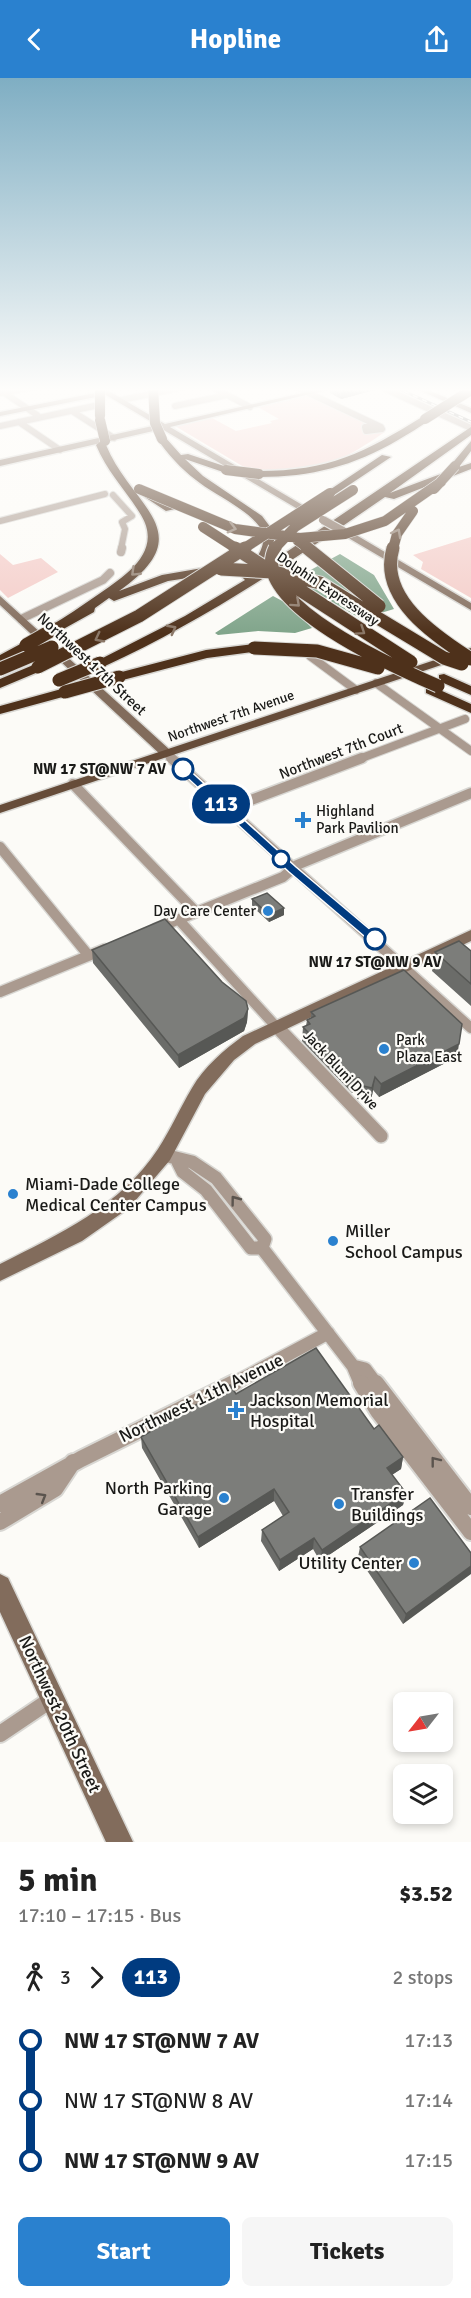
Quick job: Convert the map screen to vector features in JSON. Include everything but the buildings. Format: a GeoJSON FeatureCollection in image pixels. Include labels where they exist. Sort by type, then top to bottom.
{"type":"FeatureCollection","features":[{"type":"Feature","properties":{"kind":"highway"},"geometry":{"type":"LineString","coordinates":[[80,614],[136,572],[153,547],[154,532],[151,520],[114,469]]}},
{"type":"Feature","properties":{"kind":"highway"},"geometry":{"type":"LineString","coordinates":[[119,469],[139,489],[230,528],[267,535],[306,537],[344,533],[381,523],[398,514],[456,469]]}},
{"type":"Feature","properties":{"kind":"highway"},"geometry":{"type":"LineString","coordinates":[[192,469],[258,518],[269,536],[268,549],[262,560],[249,576],[226,594],[223,600]]}},
{"type":"Feature","properties":{"kind":"highway"},"geometry":{"type":"LineString","coordinates":[[224,469],[259,474],[304,473],[322,469]]}},
{"type":"Feature","properties":{"kind":"highway"},"geometry":{"type":"LineString","coordinates":[[344,487],[340,480],[355,469]]}},
{"type":"Feature","properties":{"kind":"highway"},"geometry":{"type":"LineString","coordinates":[[0,684],[124,625],[202,574],[374,469]]}},
{"type":"Feature","properties":{"kind":"highway"},"geometry":{"type":"LineString","coordinates":[[0,710],[62,686],[100,663],[160,636],[223,600],[418,469]]}},
{"type":"Feature","properties":{"kind":"highway"},"geometry":{"type":"LineString","coordinates":[[360,509],[449,469]]}},
{"type":"Feature","properties":{"kind":"highway","name":"Dolphin Expressway"},"geometry":{"type":"LineString","coordinates":[[198,474],[297,540],[379,606],[468,664]]}},
{"type":"Feature","properties":{"kind":"highway"},"geometry":{"type":"LineString","coordinates":[[443,480],[398,530],[390,552],[390,572],[397,592],[415,616],[468,664]]}},
{"type":"Feature","properties":{"kind":"highway"},"geometry":{"type":"LineString","coordinates":[[344,487],[281,540],[272,553],[271,572],[288,597],[324,626],[380,659],[471,699]]}},
{"type":"Feature","properties":{"kind":"highway","name":"Dolphin Expressway"},"geometry":{"type":"LineString","coordinates":[[139,489],[231,544],[387,648],[438,685],[471,690]]}},
{"type":"Feature","properties":{"kind":"highway"},"geometry":{"type":"LineString","coordinates":[[0,660],[80,614],[152,582],[180,574],[221,569],[260,570],[291,575],[330,588],[429,650],[468,664]]}},
{"type":"Feature","properties":{"kind":"highway"},"geometry":{"type":"LineString","coordinates":[[0,669],[81,635],[202,574]]}},
{"type":"Feature","properties":{"kind":"highway"},"geometry":{"type":"LineString","coordinates":[[0,701],[62,686],[119,676],[198,656],[254,648],[292,648],[330,654],[438,685],[469,711]]}},
{"type":"Feature","properties":{"kind":"main road","name":"Northwest 7th Avenue"},"geometry":{"type":"LineString","coordinates":[[0,809],[471,651]]}},
{"type":"Feature","properties":{"kind":"street"},"geometry":{"type":"LineString","coordinates":[[237,469],[471,607]]}},
{"type":"Feature","properties":{"kind":"street"},"geometry":{"type":"LineString","coordinates":[[0,520],[105,494],[113,495],[132,516],[123,522],[125,529],[121,552]]}},
{"type":"Feature","properties":{"kind":"street"},"geometry":{"type":"LineString","coordinates":[[21,619],[103,580],[110,573]]}},
{"type":"Feature","properties":{"kind":"street","name":"Northwest 17th Street"},"geometry":{"type":"LineString","coordinates":[[0,599],[292,870],[404,967],[470,1030]]}},
{"type":"Feature","properties":{"kind":"street"},"geometry":{"type":"LineString","coordinates":[[310,656],[356,690]]}},
{"type":"Feature","properties":{"kind":"street"},"geometry":{"type":"LineString","coordinates":[[376,683],[471,751]]}},
{"type":"Feature","properties":{"kind":"street","name":"Northwest 7th Court"},"geometry":{"type":"LineString","coordinates":[[227,809],[440,728],[469,711]]}},
{"type":"Feature","properties":{"kind":"street"},"geometry":{"type":"LineString","coordinates":[[73,784],[196,912]]}},
{"type":"Feature","properties":{"kind":"street"},"geometry":{"type":"LineString","coordinates":[[140,935],[283,877],[297,865],[471,794]]}},
{"type":"Feature","properties":{"kind":"street"},"geometry":{"type":"LineString","coordinates":[[0,847],[89,956]]}},
{"type":"Feature","properties":{"kind":"street","name":"Jack Bluni Drive"},"geometry":{"type":"LineString","coordinates":[[178,919],[381,1136]]}},
{"type":"Feature","properties":{"kind":"street"},"geometry":{"type":"LineString","coordinates":[[0,1273],[75,1235],[123,1203],[171,1158],[199,1090],[228,1056],[249,1040],[471,935]]}},
{"type":"Feature","properties":{"kind":"street"},"geometry":{"type":"LineString","coordinates":[[0,992],[120,943]]}},
{"type":"Feature","properties":{"kind":"street"},"geometry":{"type":"LineString","coordinates":[[171,1158],[183,1172],[206,1190],[251,1248],[262,1248],[353,1366],[356,1376],[378,1411],[471,1532]]}},
{"type":"Feature","properties":{"kind":"street","name":"Northwest 11th Avenue"},"geometry":{"type":"LineString","coordinates":[[0,1504],[74,1462],[243,1381],[328,1333]]}},
{"type":"Feature","properties":{"kind":"street"},"geometry":{"type":"LineString","coordinates":[[353,1366],[365,1369],[471,1507]]}},
{"type":"Feature","properties":{"kind":"street"},"geometry":{"type":"LineString","coordinates":[[0,1522],[56,1489],[74,1462]]}},
{"type":"Feature","properties":{"kind":"street","name":"Northwest 20th Street"},"geometry":{"type":"LineString","coordinates":[[0,1586],[120,1842]]}},
{"type":"Feature","properties":{"kind":"street"},"geometry":{"type":"LineString","coordinates":[[0,1734],[52,1699]]}},
{"type":"Feature","properties":{"kind":"shaded area"},"geometry":{"type":"Polygon","coordinates":[[[248,469],[304,469],[266,471],[254,473],[248,469]]]}},
{"type":"Feature","properties":{"kind":"shaded area"},"geometry":{"type":"Polygon","coordinates":[[[471,537],[471,598],[421,569],[423,562],[413,555],[471,537]]]}},
{"type":"Feature","properties":{"kind":"shaded area"},"geometry":{"type":"Polygon","coordinates":[[[0,554],[13,565],[41,558],[58,572],[8,598],[0,590],[0,554]]]}},
{"type":"Feature","properties":{"kind":"shaded area"},"geometry":{"type":"Polygon","coordinates":[[[340,554],[374,575],[394,609],[361,619],[294,579],[340,554]]]}},
{"type":"Feature","properties":{"kind":"shaded area"},"geometry":{"type":"Polygon","coordinates":[[[273,596],[288,604],[312,628],[295,633],[258,631],[218,635],[215,633],[273,596]]]}},
{"type":"Feature","properties":{"kind":"bus line","name":"113"},"geometry":{"type":"LineString","coordinates":[[183,769],[292,870],[375,939]]}},
{"type":"Feature","properties":{"kind":"place","name":"NW 17 ST@NW 7 AV"},"geometry":{"type":"Point","coordinates":[183,769]}},
{"type":"Feature","properties":{"kind":"place","name":"Highland Park Pavilion"},"geometry":{"type":"Point","coordinates":[303,820]}},
{"type":"Feature","properties":{"kind":"place","name":"Day Care Center"},"geometry":{"type":"Point","coordinates":[268,911]}},
{"type":"Feature","properties":{"kind":"place","name":"NW 17 ST@NW 9 AV"},"geometry":{"type":"Point","coordinates":[375,939]}},
{"type":"Feature","properties":{"kind":"place","name":"Park Plaza East"},"geometry":{"type":"Point","coordinates":[384,1049]}},
{"type":"Feature","properties":{"kind":"place","name":"Miami-Dade College Medical Center Campus"},"geometry":{"type":"Point","coordinates":[13,1194]}},
{"type":"Feature","properties":{"kind":"place","name":"Miller School Campus"},"geometry":{"type":"Point","coordinates":[333,1241]}},
{"type":"Feature","properties":{"kind":"place","name":"Jackson Memorial Hospital"},"geometry":{"type":"Point","coordinates":[236,1410]}},
{"type":"Feature","properties":{"kind":"place","name":"North Parking Garage"},"geometry":{"type":"Point","coordinates":[224,1498]}},
{"type":"Feature","properties":{"kind":"place","name":"Transfer Buildings"},"geometry":{"type":"Point","coordinates":[339,1504]}},
{"type":"Feature","properties":{"kind":"place","name":"Utility Center"},"geometry":{"type":"Point","coordinates":[414,1563]}}]}
